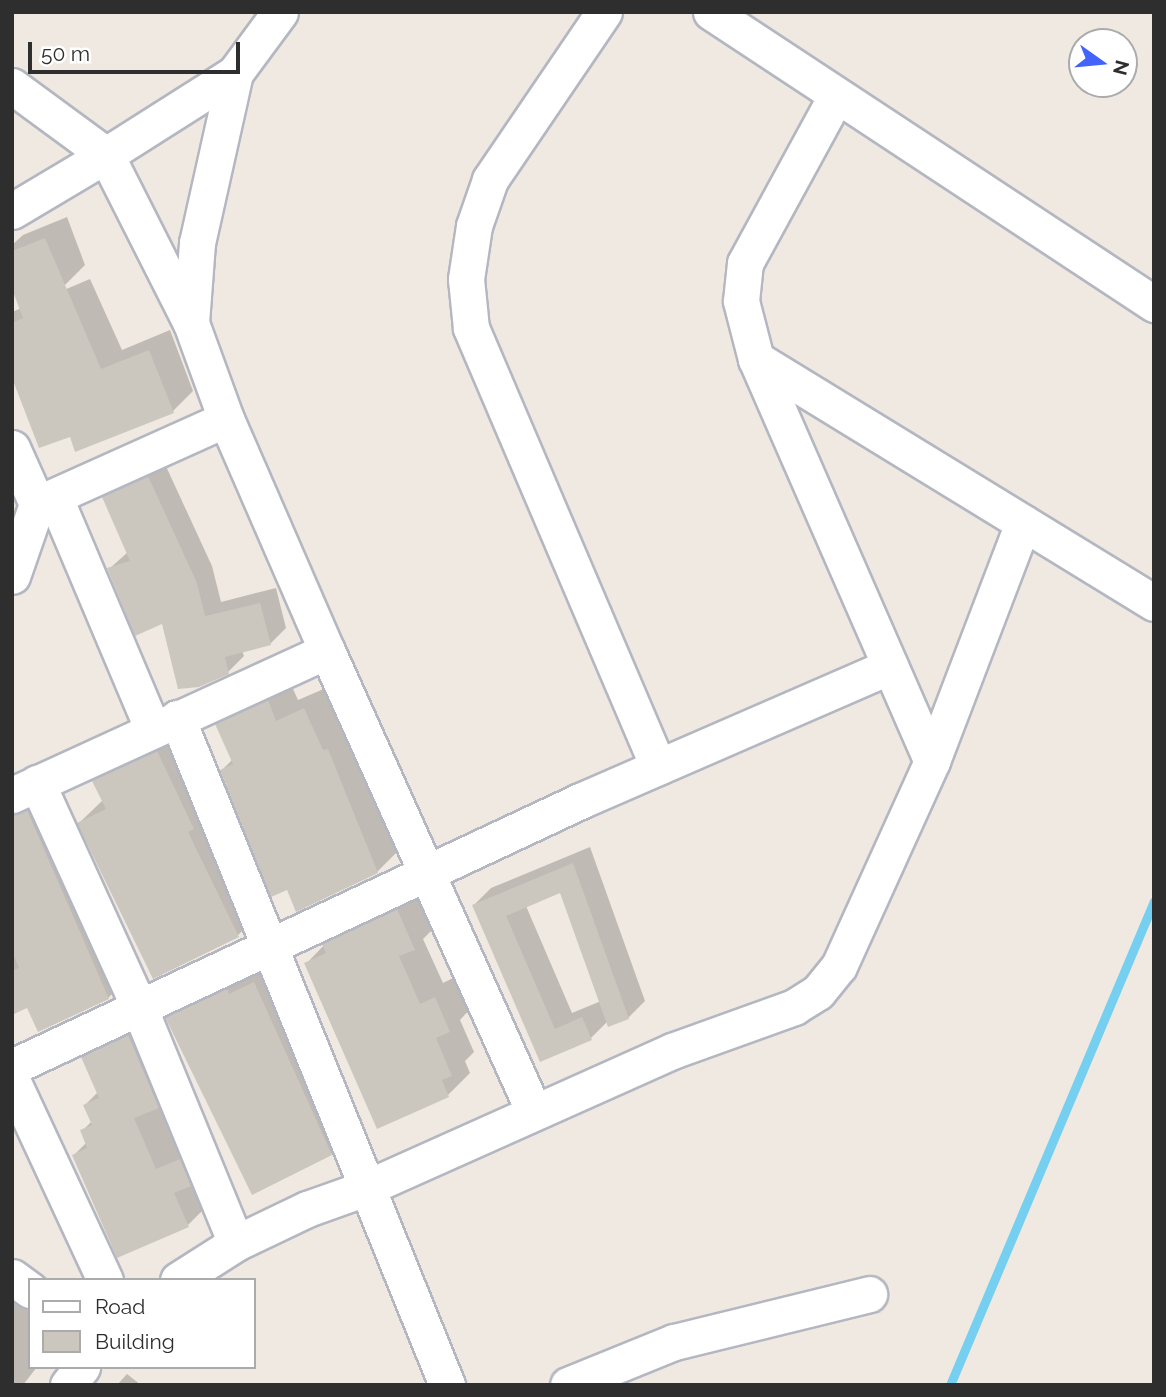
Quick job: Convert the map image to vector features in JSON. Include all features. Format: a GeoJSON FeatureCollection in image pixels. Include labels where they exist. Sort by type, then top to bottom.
{"type":"FeatureCollection","features":[{"type":"Feature","properties":{"kind":"street"},"geometry":{"type":"LineString","coordinates":[[12,211],[235,73],[280,12]]}},
{"type":"Feature","properties":{"kind":"street"},"geometry":{"type":"LineString","coordinates":[[604,12],[490,180],[474,226],[466,279],[471,328],[658,767]]}},
{"type":"Feature","properties":{"kind":"street"},"geometry":{"type":"LineString","coordinates":[[711,12],[835,97],[1154,304]]}},
{"type":"Feature","properties":{"kind":"street"},"geometry":{"type":"LineString","coordinates":[[191,323],[197,243],[235,73]]}},
{"type":"Feature","properties":{"kind":"street"},"geometry":{"type":"LineString","coordinates":[[12,86],[106,155],[191,323],[226,419],[534,1112]]}},
{"type":"Feature","properties":{"kind":"street"},"geometry":{"type":"LineString","coordinates":[[835,97],[745,263],[741,302],[756,359],[932,761]]}},
{"type":"Feature","properties":{"kind":"street"},"geometry":{"type":"LineString","coordinates":[[756,359],[1154,603]]}},
{"type":"Feature","properties":{"kind":"street"},"geometry":{"type":"LineString","coordinates":[[12,576],[46,501],[226,419]]}},
{"type":"Feature","properties":{"kind":"street"},"geometry":{"type":"LineString","coordinates":[[12,448],[46,501],[165,724],[319,1061],[366,1188],[447,1385]]}},
{"type":"Feature","properties":{"kind":"street"},"geometry":{"type":"LineString","coordinates":[[181,1278],[236,1243],[307,1209],[366,1188],[672,1051],[794,1007],[818,992],[839,966],[932,761],[1023,523]]}},
{"type":"Feature","properties":{"kind":"street"},"geometry":{"type":"LineString","coordinates":[[236,1243],[139,1007],[24,789],[327,651]]}},
{"type":"Feature","properties":{"kind":"street"},"geometry":{"type":"LineString","coordinates":[[12,1067],[658,767],[890,667]]}},
{"type":"Feature","properties":{"kind":"street"},"geometry":{"type":"LineString","coordinates":[[12,1080],[104,1278]]}},
{"type":"Feature","properties":{"kind":"street"},"geometry":{"type":"LineString","coordinates":[[12,1276],[28,1288]]}},
{"type":"Feature","properties":{"kind":"street"},"geometry":{"type":"LineString","coordinates":[[568,1385],[674,1342],[869,1294]]}},
{"type":"Feature","properties":{"kind":"street"},"geometry":{"type":"LineString","coordinates":[[68,1385],[80,1369]]}},
{"type":"Feature","properties":{"kind":"building"},"geometry":{"type":"Polygon","coordinates":[[[45,238],[101,369],[149,350],[174,413],[75,452],[70,437],[39,448],[12,378],[12,323],[23,318],[12,289],[12,251],[45,238]]]}},
{"type":"Feature","properties":{"kind":"building"},"geometry":{"type":"Polygon","coordinates":[[[148,476],[197,583],[205,616],[260,603],[271,645],[225,657],[229,674],[199,687],[178,689],[162,624],[135,636],[107,568],[130,561],[102,497],[148,476]]]}},
{"type":"Feature","properties":{"kind":"building"},"geometry":{"type":"Polygon","coordinates":[[[268,700],[276,721],[304,708],[323,750],[328,749],[378,873],[296,912],[287,890],[271,897],[220,770],[233,764],[215,724],[268,700]]]}},
{"type":"Feature","properties":{"kind":"building"},"geometry":{"type":"Polygon","coordinates":[[[157,751],[194,829],[188,832],[239,937],[153,979],[77,823],[106,809],[92,781],[157,751]]]}},
{"type":"Feature","properties":{"kind":"building"},"geometry":{"type":"Polygon","coordinates":[[[27,810],[109,999],[38,1032],[27,1008],[12,1015],[12,971],[19,968],[12,951],[12,815],[27,810]]]}},
{"type":"Feature","properties":{"kind":"building"},"geometry":{"type":"Polygon","coordinates":[[[573,863],[629,1019],[608,1027],[560,893],[506,916],[555,1029],[582,1017],[592,1040],[540,1062],[472,905],[573,863]]]}},
{"type":"Feature","properties":{"kind":"building"},"geometry":{"type":"Polygon","coordinates":[[[397,909],[415,950],[399,956],[420,1004],[435,997],[450,1032],[436,1038],[452,1076],[442,1080],[449,1097],[377,1129],[304,963],[326,953],[322,944],[397,909]]]}},
{"type":"Feature","properties":{"kind":"building"},"geometry":{"type":"Polygon","coordinates":[[[254,982],[332,1155],[252,1195],[165,1017],[227,989],[229,994],[254,982]]]}},
{"type":"Feature","properties":{"kind":"building"},"geometry":{"type":"Polygon","coordinates":[[[128,1035],[159,1108],[134,1118],[156,1169],[180,1159],[191,1186],[174,1193],[189,1227],[117,1258],[72,1155],[87,1148],[80,1130],[92,1125],[83,1105],[99,1098],[81,1057],[128,1035]]]}},
{"type":"Feature","properties":{"kind":"waterway"},"geometry":{"type":"LineString","coordinates":[[950,1385],[1154,901]]}}]}
